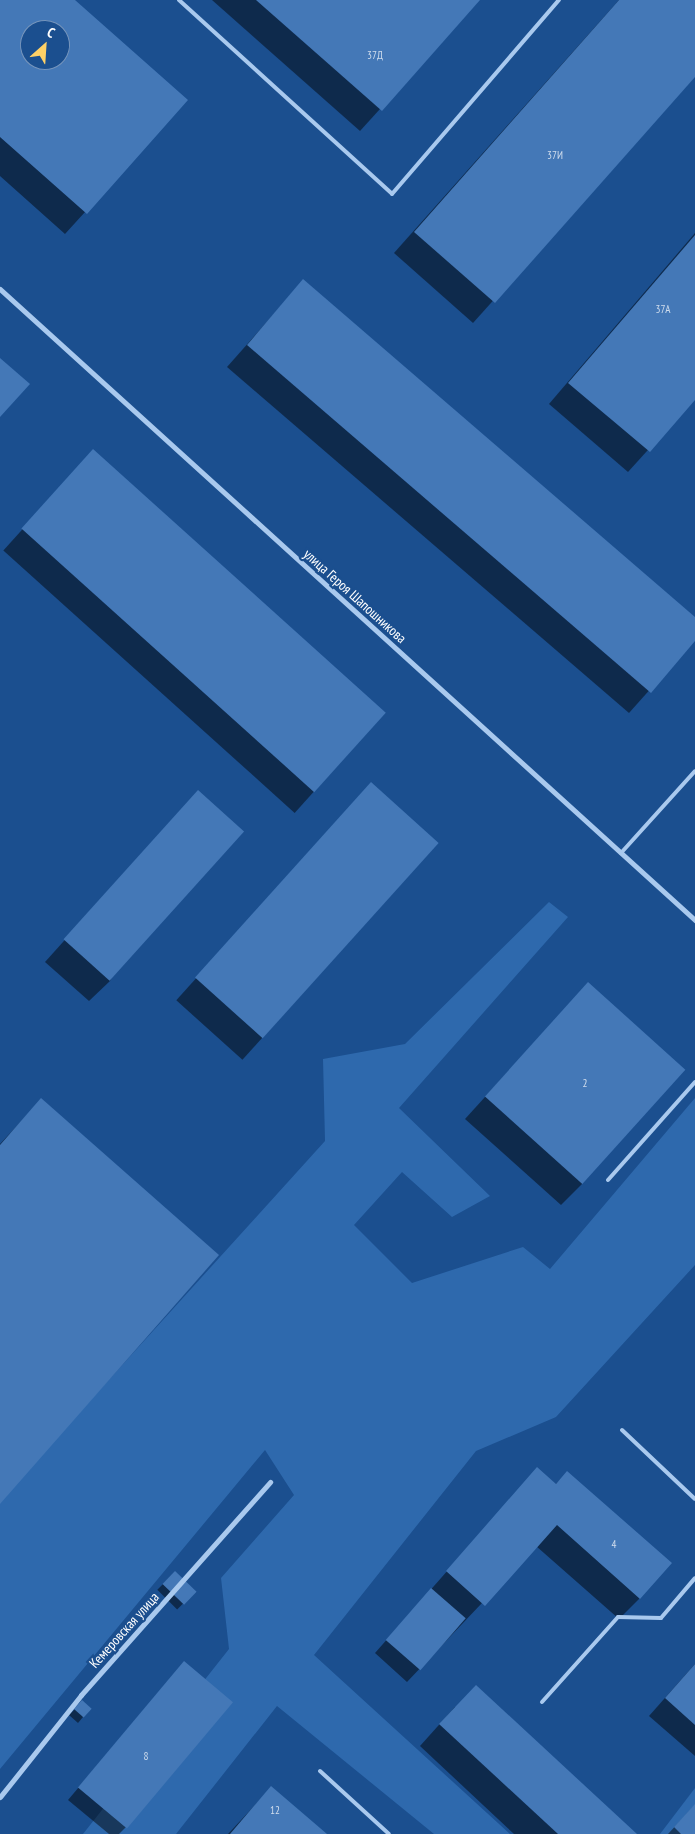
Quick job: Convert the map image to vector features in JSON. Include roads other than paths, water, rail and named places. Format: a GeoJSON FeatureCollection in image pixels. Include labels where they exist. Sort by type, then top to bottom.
{"type":"FeatureCollection","features":[{"type":"Feature","properties":{"kind":"street","name":"улица Героя Шапошникова"},"geometry":{"type":"LineString","coordinates":[[0,290],[695,920]]}},
{"type":"Feature","properties":{"kind":"street","name":"Кемеровская улица"},"geometry":{"type":"LineString","coordinates":[[0,1797],[81,1695],[270,1482]]}},
{"type":"Feature","properties":{"kind":"lane"},"geometry":{"type":"LineString","coordinates":[[179,0],[392,194],[559,0]]}},
{"type":"Feature","properties":{"kind":"lane"},"geometry":{"type":"LineString","coordinates":[[621,852],[695,771]]}},
{"type":"Feature","properties":{"kind":"lane"},"geometry":{"type":"LineString","coordinates":[[608,1180],[695,1082]]}},
{"type":"Feature","properties":{"kind":"lane"},"geometry":{"type":"LineString","coordinates":[[622,1430],[695,1499]]}},
{"type":"Feature","properties":{"kind":"lane"},"geometry":{"type":"LineString","coordinates":[[542,1702],[618,1617],[661,1618],[695,1578]]}},
{"type":"Feature","properties":{"kind":"lane"},"geometry":{"type":"LineString","coordinates":[[320,1771],[389,1834]]}}]}
